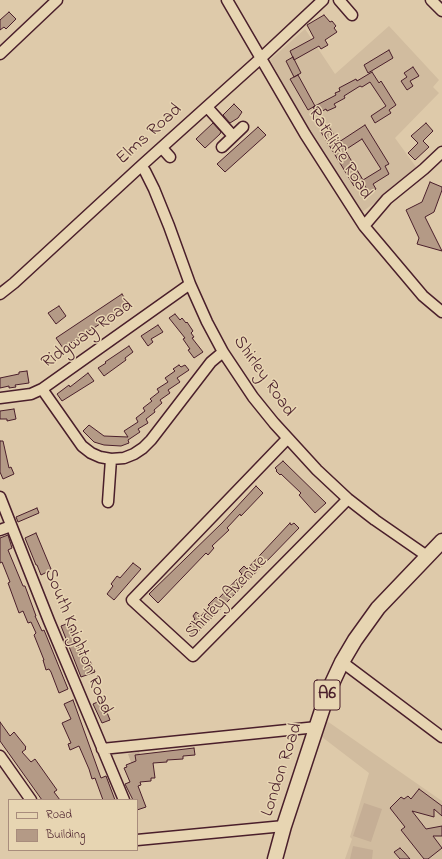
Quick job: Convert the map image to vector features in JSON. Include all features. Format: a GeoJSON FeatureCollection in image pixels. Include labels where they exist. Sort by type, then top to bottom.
{"type":"FeatureCollection","features":[{"type":"Feature","properties":{"kind":"highway","name":"London Road"},"geometry":{"type":"LineString","coordinates":[[275,859],[284,826],[328,692],[342,662],[355,640],[378,608],[442,541]]}},
{"type":"Feature","properties":{"kind":"street"},"geometry":{"type":"LineString","coordinates":[[0,54],[57,0]]}},
{"type":"Feature","properties":{"kind":"street","name":"Ratcliffe Road"},"geometry":{"type":"LineString","coordinates":[[227,0],[305,134],[364,226],[423,296],[442,312]]}},
{"type":"Feature","properties":{"kind":"street","name":"Elms Road"},"geometry":{"type":"LineString","coordinates":[[0,294],[14,284],[323,0]]}},
{"type":"Feature","properties":{"kind":"street"},"geometry":{"type":"LineString","coordinates":[[339,0],[352,15]]}},
{"type":"Feature","properties":{"kind":"street"},"geometry":{"type":"LineString","coordinates":[[431,0],[442,11]]}},
{"type":"Feature","properties":{"kind":"street"},"geometry":{"type":"LineString","coordinates":[[207,106],[233,136]]}},
{"type":"Feature","properties":{"kind":"street"},"geometry":{"type":"LineString","coordinates":[[222,147],[243,128]]}},
{"type":"Feature","properties":{"kind":"street"},"geometry":{"type":"LineString","coordinates":[[162,148],[170,157]]}},
{"type":"Feature","properties":{"kind":"street"},"geometry":{"type":"LineString","coordinates":[[364,226],[387,199],[424,169],[442,152]]}},
{"type":"Feature","properties":{"kind":"street","name":"Shirley Road"},"geometry":{"type":"LineString","coordinates":[[141,166],[154,189],[190,284],[207,322],[223,352],[253,397],[287,439],[348,499],[375,520],[427,556]]}},
{"type":"Feature","properties":{"kind":"street","name":"Ridgway Road"},"geometry":{"type":"LineString","coordinates":[[0,398],[31,394],[42,389],[190,284]]}},
{"type":"Feature","properties":{"kind":"street"},"geometry":{"type":"LineString","coordinates":[[42,389],[82,446],[91,453],[100,457],[111,459],[124,458],[143,448],[151,440],[212,362],[223,352]]}},
{"type":"Feature","properties":{"kind":"street","name":"Shirley Avenue"},"geometry":{"type":"LineString","coordinates":[[287,439],[132,600],[193,656],[348,499]]}},
{"type":"Feature","properties":{"kind":"street"},"geometry":{"type":"LineString","coordinates":[[108,502],[111,459]]}},
{"type":"Feature","properties":{"kind":"street","name":"South Knighton Road"},"geometry":{"type":"LineString","coordinates":[[0,497],[48,622],[124,799]]}},
{"type":"Feature","properties":{"kind":"street"},"geometry":{"type":"LineString","coordinates":[[0,530],[12,526]]}},
{"type":"Feature","properties":{"kind":"street"},"geometry":{"type":"LineString","coordinates":[[342,662],[442,737]]}},
{"type":"Feature","properties":{"kind":"street"},"geometry":{"type":"LineString","coordinates":[[102,749],[317,727]]}},
{"type":"Feature","properties":{"kind":"street"},"geometry":{"type":"LineString","coordinates":[[0,756],[31,799]]}},
{"type":"Feature","properties":{"kind":"street"},"geometry":{"type":"LineString","coordinates":[[138,837],[284,826]]}},
{"type":"Feature","properties":{"kind":"shaded area"},"geometry":{"type":"Polygon","coordinates":[[[389,26],[439,80],[433,87],[439,93],[395,138],[416,167],[404,178],[403,182],[362,212],[310,132],[270,60],[305,29],[335,74],[389,26]]]}},
{"type":"Feature","properties":{"kind":"shaded area"},"geometry":{"type":"Polygon","coordinates":[[[327,721],[442,801],[442,859],[345,859],[352,839],[350,837],[369,773],[322,737],[327,721]]]}},
{"type":"Feature","properties":{"kind":"shaded area"},"geometry":{"type":"Polygon","coordinates":[[[139,752],[140,754],[135,755],[136,762],[132,765],[128,754],[139,752]]]}},
{"type":"Feature","properties":{"kind":"shaded area"},"geometry":{"type":"Polygon","coordinates":[[[364,803],[382,809],[371,842],[353,836],[364,803]]]}},
{"type":"Feature","properties":{"kind":"shaded area"},"geometry":{"type":"Polygon","coordinates":[[[353,846],[373,850],[372,859],[350,859],[353,846]]]}},
{"type":"Feature","properties":{"kind":"building"},"geometry":{"type":"Polygon","coordinates":[[[9,12],[16,19],[6,29],[4,27],[0,30],[0,20],[9,12]]]}},
{"type":"Feature","properties":{"kind":"building"},"geometry":{"type":"Polygon","coordinates":[[[324,15],[336,26],[334,28],[337,32],[325,40],[328,45],[321,49],[319,46],[294,60],[290,51],[314,38],[307,25],[324,15]]]}},
{"type":"Feature","properties":{"kind":"building"},"geometry":{"type":"Polygon","coordinates":[[[389,50],[393,58],[368,73],[364,65],[389,50]]]}},
{"type":"Feature","properties":{"kind":"building"},"geometry":{"type":"Polygon","coordinates":[[[293,57],[301,73],[294,77],[286,61],[293,57]]]}},
{"type":"Feature","properties":{"kind":"building"},"geometry":{"type":"Polygon","coordinates":[[[413,67],[419,76],[410,81],[413,86],[407,90],[401,81],[407,77],[404,73],[413,67]]]}},
{"type":"Feature","properties":{"kind":"building"},"geometry":{"type":"Polygon","coordinates":[[[372,72],[379,83],[381,81],[396,105],[389,110],[391,113],[375,123],[371,116],[386,106],[370,82],[362,87],[360,86],[344,96],[345,98],[334,104],[336,107],[327,111],[326,109],[317,114],[313,107],[336,95],[335,93],[340,91],[339,88],[356,79],[357,81],[372,72]]]}},
{"type":"Feature","properties":{"kind":"building"},"geometry":{"type":"Polygon","coordinates":[[[298,75],[315,106],[308,110],[290,79],[298,75]]]}},
{"type":"Feature","properties":{"kind":"building"},"geometry":{"type":"Polygon","coordinates":[[[234,104],[242,112],[238,118],[230,123],[223,115],[234,104]]]}},
{"type":"Feature","properties":{"kind":"building"},"geometry":{"type":"Polygon","coordinates":[[[213,123],[221,132],[205,148],[196,139],[213,123]]]}},
{"type":"Feature","properties":{"kind":"building"},"geometry":{"type":"Polygon","coordinates":[[[426,123],[433,131],[423,141],[429,147],[415,160],[408,153],[418,143],[411,136],[426,123]]]}},
{"type":"Feature","properties":{"kind":"building"},"geometry":{"type":"Polygon","coordinates":[[[365,125],[389,164],[385,166],[389,174],[373,184],[376,189],[369,193],[362,181],[354,186],[321,132],[329,127],[339,142],[365,125]],[[362,139],[345,150],[363,180],[381,169],[362,139]]]}},
{"type":"Feature","properties":{"kind":"building"},"geometry":{"type":"Polygon","coordinates":[[[258,127],[266,135],[225,172],[217,164],[258,127]]]}},
{"type":"Feature","properties":{"kind":"building"},"geometry":{"type":"Polygon","coordinates":[[[430,182],[442,187],[434,212],[425,217],[442,251],[417,244],[419,238],[406,210],[422,202],[430,182]]]}},
{"type":"Feature","properties":{"kind":"building"},"geometry":{"type":"Polygon","coordinates":[[[122,294],[129,305],[63,348],[56,338],[122,294]]]}},
{"type":"Feature","properties":{"kind":"building"},"geometry":{"type":"Polygon","coordinates":[[[59,306],[66,316],[56,324],[48,313],[59,306]]]}},
{"type":"Feature","properties":{"kind":"building"},"geometry":{"type":"Polygon","coordinates":[[[175,314],[180,320],[182,318],[186,323],[187,322],[193,331],[191,333],[194,337],[192,338],[203,352],[194,358],[183,339],[185,338],[169,318],[175,314]]]}},
{"type":"Feature","properties":{"kind":"building"},"geometry":{"type":"Polygon","coordinates":[[[158,325],[163,332],[151,339],[153,342],[148,346],[141,336],[158,325]]]}},
{"type":"Feature","properties":{"kind":"building"},"geometry":{"type":"Polygon","coordinates":[[[129,346],[133,352],[125,358],[126,360],[104,376],[98,368],[129,346]]]}},
{"type":"Feature","properties":{"kind":"building"},"geometry":{"type":"Polygon","coordinates":[[[179,365],[181,367],[185,365],[189,370],[177,378],[180,382],[168,390],[170,393],[160,400],[162,403],[154,410],[155,412],[146,419],[148,423],[138,429],[140,432],[128,440],[129,443],[121,446],[104,445],[94,442],[83,431],[89,425],[104,436],[128,437],[124,431],[138,422],[136,418],[145,411],[143,408],[152,401],[150,399],[159,392],[157,389],[168,382],[165,378],[175,371],[173,369],[179,365]]]}},
{"type":"Feature","properties":{"kind":"building"},"geometry":{"type":"Polygon","coordinates":[[[27,371],[29,383],[15,385],[16,387],[9,388],[9,386],[0,388],[0,378],[27,371]]]}},
{"type":"Feature","properties":{"kind":"building"},"geometry":{"type":"Polygon","coordinates":[[[88,373],[94,381],[62,401],[57,394],[69,385],[70,387],[88,373]]]}},
{"type":"Feature","properties":{"kind":"building"},"geometry":{"type":"Polygon","coordinates":[[[14,409],[16,419],[7,421],[7,419],[0,419],[0,411],[14,409]]]}},
{"type":"Feature","properties":{"kind":"building"},"geometry":{"type":"Polygon","coordinates":[[[0,441],[3,441],[9,468],[11,467],[14,474],[3,479],[0,472],[0,441]]]}},
{"type":"Feature","properties":{"kind":"building"},"geometry":{"type":"Polygon","coordinates":[[[283,461],[326,503],[315,513],[299,495],[301,493],[276,471],[277,470],[275,468],[283,461]]]}},
{"type":"Feature","properties":{"kind":"building"},"geometry":{"type":"Polygon","coordinates":[[[256,486],[263,493],[227,528],[229,530],[212,546],[214,548],[208,555],[206,553],[158,603],[149,594],[222,523],[256,486]]]}},
{"type":"Feature","properties":{"kind":"building"},"geometry":{"type":"Polygon","coordinates":[[[37,508],[39,513],[18,522],[16,517],[37,508]]]}},
{"type":"Feature","properties":{"kind":"building"},"geometry":{"type":"Polygon","coordinates":[[[290,523],[291,525],[294,523],[299,528],[193,637],[185,629],[195,619],[193,616],[196,612],[201,616],[210,606],[208,605],[216,597],[218,599],[242,574],[239,571],[244,566],[247,569],[290,523]]]}},
{"type":"Feature","properties":{"kind":"building"},"geometry":{"type":"Polygon","coordinates":[[[36,533],[51,569],[41,575],[25,538],[36,533]]]}},
{"type":"Feature","properties":{"kind":"building"},"geometry":{"type":"Polygon","coordinates":[[[8,535],[12,548],[8,550],[23,586],[25,586],[35,616],[42,631],[44,630],[68,689],[59,693],[51,672],[49,669],[46,670],[44,660],[34,635],[36,633],[31,622],[28,623],[23,611],[19,613],[8,583],[10,582],[2,562],[0,563],[0,538],[8,535]]]}},
{"type":"Feature","properties":{"kind":"building"},"geometry":{"type":"Polygon","coordinates":[[[133,563],[141,569],[114,600],[107,594],[113,586],[111,584],[117,576],[120,578],[133,563]]]}},
{"type":"Feature","properties":{"kind":"building"},"geometry":{"type":"Polygon","coordinates":[[[69,623],[85,663],[90,661],[95,672],[81,677],[61,626],[69,623]]]}},
{"type":"Feature","properties":{"kind":"building"},"geometry":{"type":"Polygon","coordinates":[[[73,700],[101,778],[106,776],[115,799],[103,799],[95,778],[92,779],[79,746],[70,750],[68,744],[71,743],[62,723],[71,719],[64,704],[73,700]]]}},
{"type":"Feature","properties":{"kind":"building"},"geometry":{"type":"Polygon","coordinates":[[[102,700],[110,720],[102,723],[93,704],[102,700]]]}},
{"type":"Feature","properties":{"kind":"building"},"geometry":{"type":"Polygon","coordinates":[[[0,722],[10,736],[14,732],[26,747],[26,749],[22,752],[31,762],[35,759],[57,790],[54,792],[59,799],[41,799],[0,741],[0,722]]]}},
{"type":"Feature","properties":{"kind":"building"},"geometry":{"type":"Polygon","coordinates":[[[194,748],[195,755],[183,756],[183,759],[153,763],[155,778],[151,778],[151,781],[140,782],[141,785],[138,786],[146,807],[138,810],[138,799],[132,799],[125,784],[130,782],[124,768],[127,767],[126,765],[136,761],[135,755],[194,748]]]}},
{"type":"Feature","properties":{"kind":"building"},"geometry":{"type":"Polygon","coordinates":[[[419,789],[442,806],[442,816],[434,809],[434,817],[412,811],[426,829],[442,826],[442,836],[433,836],[442,848],[428,859],[424,859],[401,830],[405,827],[390,808],[401,797],[404,799],[408,796],[411,799],[419,789]]]}},
{"type":"Feature","properties":{"kind":"building"},"geometry":{"type":"Polygon","coordinates":[[[400,848],[410,859],[400,859],[394,852],[400,848]]]}}]}
